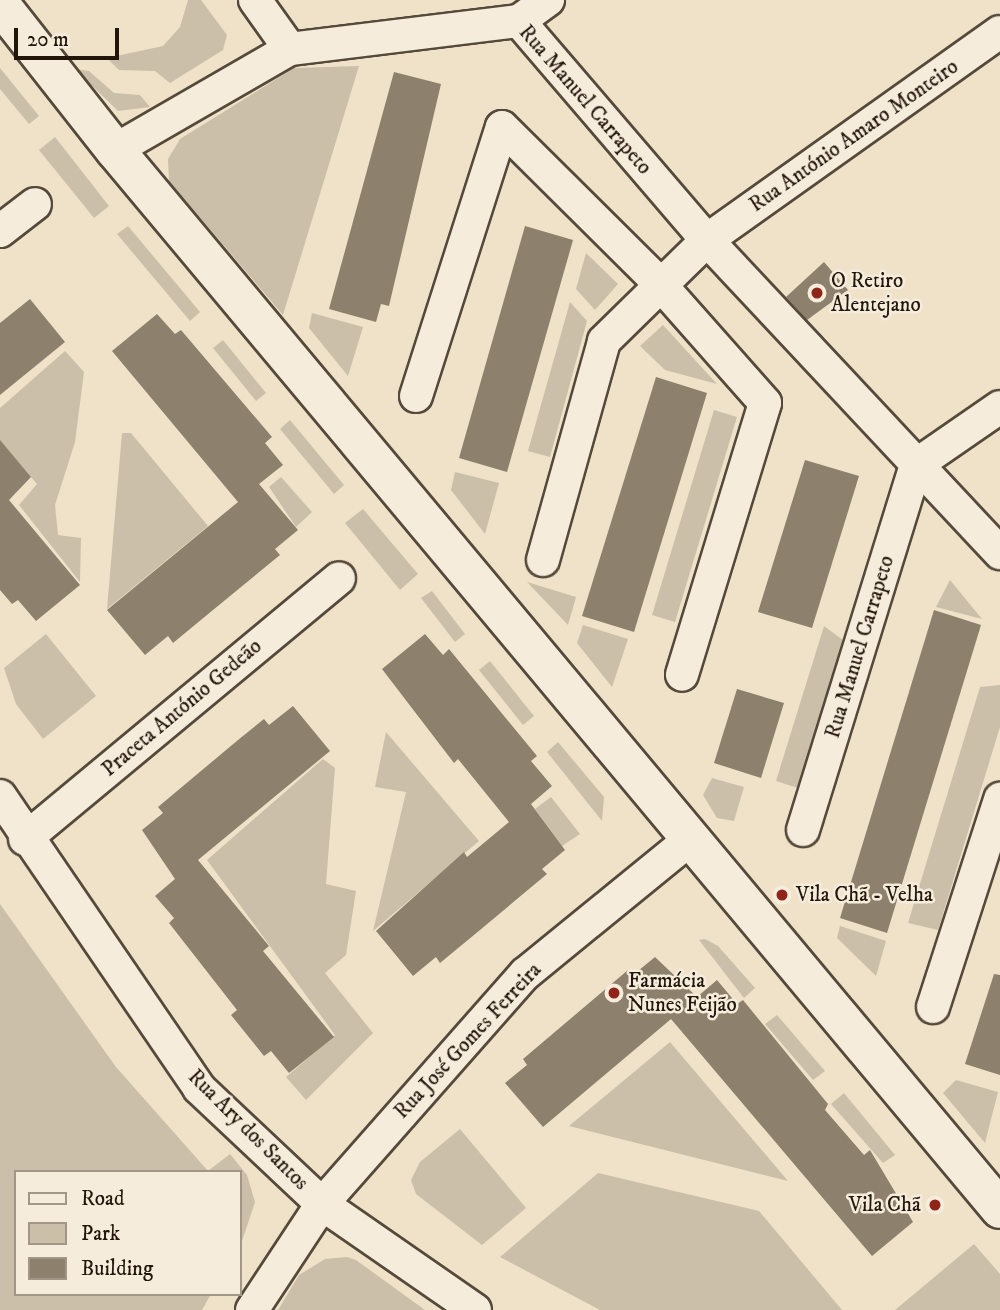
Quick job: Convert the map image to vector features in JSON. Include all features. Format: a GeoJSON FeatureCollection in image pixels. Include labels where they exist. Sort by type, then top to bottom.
{"type":"FeatureCollection","features":[{"type":"Feature","properties":{"kind":"main road"},"geometry":{"type":"LineString","coordinates":[[0,4],[115,150],[1000,1209]]}},
{"type":"Feature","properties":{"kind":"street"},"geometry":{"type":"LineString","coordinates":[[255,0],[290,49]]}},
{"type":"Feature","properties":{"kind":"street"},"geometry":{"type":"LineString","coordinates":[[519,20],[548,0]]}},
{"type":"Feature","properties":{"kind":"street","name":"Rua Manuel Carrapeto"},"geometry":{"type":"LineString","coordinates":[[115,150],[290,49],[519,20],[707,240],[1000,553]]}},
{"type":"Feature","properties":{"kind":"street","name":"Rua António Amaro Monteiro"},"geometry":{"type":"LineString","coordinates":[[659,283],[707,240],[1000,32]]}},
{"type":"Feature","properties":{"kind":"street"},"geometry":{"type":"LineString","coordinates":[[416,396],[502,127],[659,283],[765,403],[682,676]]}},
{"type":"Feature","properties":{"kind":"street"},"geometry":{"type":"LineString","coordinates":[[0,231],[35,204]]}},
{"type":"Feature","properties":{"kind":"street"},"geometry":{"type":"LineString","coordinates":[[543,561],[604,341],[659,283]]}},
{"type":"Feature","properties":{"kind":"street"},"geometry":{"type":"LineString","coordinates":[[916,465],[1000,407]]}},
{"type":"Feature","properties":{"kind":"street","name":"Rua Manuel Carrapeto"},"geometry":{"type":"LineString","coordinates":[[803,830],[916,465]]}},
{"type":"Feature","properties":{"kind":"street","name":"Praceta António Gedeão"},"geometry":{"type":"LineString","coordinates":[[25,839],[339,578]]}},
{"type":"Feature","properties":{"kind":"street","name":"Rua Ary dos Santos"},"geometry":{"type":"LineString","coordinates":[[0,796],[25,839],[199,1088],[321,1203],[475,1310]]}},
{"type":"Feature","properties":{"kind":"street"},"geometry":{"type":"LineString","coordinates":[[933,1007],[1000,799]]}},
{"type":"Feature","properties":{"kind":"street","name":"Rua José Gomes Ferreira"},"geometry":{"type":"LineString","coordinates":[[252,1310],[321,1203],[525,974],[692,838]]}},
{"type":"Feature","properties":{"kind":"green space"},"geometry":{"type":"Polygon","coordinates":[[[188,0],[201,0],[227,35],[223,50],[170,83],[155,71],[119,70],[107,58],[163,46],[180,27],[188,0]]]}},
{"type":"Feature","properties":{"kind":"green space"},"geometry":{"type":"Polygon","coordinates":[[[359,66],[283,315],[169,181],[168,159],[180,139],[294,68],[359,66]]]}},
{"type":"Feature","properties":{"kind":"green space"},"geometry":{"type":"Polygon","coordinates":[[[0,68],[39,116],[29,124],[0,89],[0,68]]]}},
{"type":"Feature","properties":{"kind":"green space"},"geometry":{"type":"Polygon","coordinates":[[[75,69],[89,71],[114,93],[140,95],[150,107],[118,111],[75,69]]]}},
{"type":"Feature","properties":{"kind":"green space"},"geometry":{"type":"Polygon","coordinates":[[[55,137],[109,206],[94,218],[39,150],[55,137]]]}},
{"type":"Feature","properties":{"kind":"green space"},"geometry":{"type":"Polygon","coordinates":[[[128,226],[200,312],[190,321],[117,234],[128,226]]]}},
{"type":"Feature","properties":{"kind":"green space"},"geometry":{"type":"Polygon","coordinates":[[[586,253],[618,284],[595,310],[576,289],[586,253]]]}},
{"type":"Feature","properties":{"kind":"green space"},"geometry":{"type":"Polygon","coordinates":[[[570,302],[587,321],[550,457],[528,451],[570,302]]]}},
{"type":"Feature","properties":{"kind":"green space"},"geometry":{"type":"Polygon","coordinates":[[[312,313],[363,327],[348,376],[309,328],[312,313]]]}},
{"type":"Feature","properties":{"kind":"green space"},"geometry":{"type":"Polygon","coordinates":[[[663,325],[717,384],[665,370],[640,346],[663,325]]]}},
{"type":"Feature","properties":{"kind":"green space"},"geometry":{"type":"Polygon","coordinates":[[[223,340],[266,393],[256,401],[213,348],[223,340]]]}},
{"type":"Feature","properties":{"kind":"green space"},"geometry":{"type":"Polygon","coordinates":[[[65,351],[84,372],[75,442],[55,505],[58,535],[81,538],[80,582],[19,505],[37,484],[0,441],[0,408],[65,351]]]}},
{"type":"Feature","properties":{"kind":"green space"},"geometry":{"type":"Polygon","coordinates":[[[714,410],[737,417],[675,622],[652,615],[714,410]]]}},
{"type":"Feature","properties":{"kind":"green space"},"geometry":{"type":"Polygon","coordinates":[[[290,420],[344,485],[334,494],[280,429],[290,420]]]}},
{"type":"Feature","properties":{"kind":"green space"},"geometry":{"type":"Polygon","coordinates":[[[122,433],[131,433],[208,526],[107,609],[122,433]]]}},
{"type":"Feature","properties":{"kind":"green space"},"geometry":{"type":"Polygon","coordinates":[[[455,472],[499,483],[485,534],[451,490],[455,472]]]}},
{"type":"Feature","properties":{"kind":"green space"},"geometry":{"type":"Polygon","coordinates":[[[281,477],[312,512],[296,527],[269,487],[281,477]]]}},
{"type":"Feature","properties":{"kind":"green space"},"geometry":{"type":"Polygon","coordinates":[[[363,509],[418,574],[400,590],[345,523],[363,509]]]}},
{"type":"Feature","properties":{"kind":"green space"},"geometry":{"type":"Polygon","coordinates":[[[950,580],[982,619],[936,607],[950,580]]]}},
{"type":"Feature","properties":{"kind":"green space"},"geometry":{"type":"Polygon","coordinates":[[[527,582],[576,597],[568,625],[527,582]]]}},
{"type":"Feature","properties":{"kind":"green space"},"geometry":{"type":"Polygon","coordinates":[[[432,591],[465,634],[455,642],[421,598],[432,591]]]}},
{"type":"Feature","properties":{"kind":"green space"},"geometry":{"type":"Polygon","coordinates":[[[583,625],[628,639],[612,687],[577,643],[583,625]]]}},
{"type":"Feature","properties":{"kind":"green space"},"geometry":{"type":"Polygon","coordinates":[[[824,626],[843,640],[798,788],[776,781],[824,626]]]}},
{"type":"Feature","properties":{"kind":"green space"},"geometry":{"type":"Polygon","coordinates":[[[46,634],[96,696],[43,739],[16,704],[4,668],[46,634]]]}},
{"type":"Feature","properties":{"kind":"green space"},"geometry":{"type":"Polygon","coordinates":[[[490,661],[534,716],[523,725],[479,670],[490,661]]]}},
{"type":"Feature","properties":{"kind":"green space"},"geometry":{"type":"Polygon","coordinates":[[[1000,685],[1000,727],[938,930],[908,923],[980,687],[1000,685]]]}},
{"type":"Feature","properties":{"kind":"green space"},"geometry":{"type":"Polygon","coordinates":[[[386,732],[479,841],[373,931],[406,792],[375,787],[386,732]]]}},
{"type":"Feature","properties":{"kind":"green space"},"geometry":{"type":"Polygon","coordinates":[[[558,742],[604,797],[602,821],[547,752],[558,742]]]}},
{"type":"Feature","properties":{"kind":"green space"},"geometry":{"type":"Polygon","coordinates":[[[323,759],[335,768],[326,884],[356,891],[346,955],[325,973],[373,1033],[306,1100],[286,1077],[335,1035],[207,860],[323,759]]]}},
{"type":"Feature","properties":{"kind":"green space"},"geometry":{"type":"Polygon","coordinates":[[[712,778],[744,787],[734,821],[717,818],[703,795],[712,778]]]}},
{"type":"Feature","properties":{"kind":"green space"},"geometry":{"type":"Polygon","coordinates":[[[551,797],[580,834],[562,846],[535,809],[551,797]]]}},
{"type":"Feature","properties":{"kind":"green space"},"geometry":{"type":"Polygon","coordinates":[[[0,904],[116,1067],[207,1170],[14,1170],[14,1296],[210,1296],[202,1310],[0,1310],[0,904]]]}},
{"type":"Feature","properties":{"kind":"green space"},"geometry":{"type":"Polygon","coordinates":[[[840,926],[886,941],[876,976],[837,938],[840,926]]]}},
{"type":"Feature","properties":{"kind":"green space"},"geometry":{"type":"Polygon","coordinates":[[[705,939],[718,946],[755,988],[744,998],[699,940],[705,939]]]}},
{"type":"Feature","properties":{"kind":"green space"},"geometry":{"type":"Polygon","coordinates":[[[777,1015],[825,1071],[813,1080],[765,1024],[777,1015]]]}},
{"type":"Feature","properties":{"kind":"green space"},"geometry":{"type":"Polygon","coordinates":[[[670,1042],[788,1181],[569,1126],[670,1042]]]}},
{"type":"Feature","properties":{"kind":"green space"},"geometry":{"type":"Polygon","coordinates":[[[956,1080],[998,1092],[985,1143],[943,1093],[956,1080]]]}},
{"type":"Feature","properties":{"kind":"green space"},"geometry":{"type":"Polygon","coordinates":[[[844,1093],[895,1155],[883,1163],[831,1104],[844,1093]]]}},
{"type":"Feature","properties":{"kind":"green space"},"geometry":{"type":"Polygon","coordinates":[[[460,1129],[526,1208],[482,1245],[416,1194],[411,1180],[420,1162],[460,1129]]]}},
{"type":"Feature","properties":{"kind":"green space"},"geometry":{"type":"Polygon","coordinates":[[[230,1154],[247,1175],[255,1202],[242,1241],[242,1170],[209,1170],[230,1154]]]}},
{"type":"Feature","properties":{"kind":"green space"},"geometry":{"type":"Polygon","coordinates":[[[598,1173],[759,1211],[842,1310],[600,1310],[500,1257],[598,1173]]]}},
{"type":"Feature","properties":{"kind":"green space"},"geometry":{"type":"Polygon","coordinates":[[[974,1244],[1000,1274],[1000,1310],[895,1310],[974,1244]]]}},
{"type":"Feature","properties":{"kind":"green space"},"geometry":{"type":"Polygon","coordinates":[[[347,1257],[356,1260],[425,1310],[278,1310],[299,1275],[325,1259],[347,1257]]]}},
{"type":"Feature","properties":{"kind":"building"},"geometry":{"type":"Polygon","coordinates":[[[394,72],[441,84],[389,306],[381,304],[376,322],[329,309],[394,72]]]}},
{"type":"Feature","properties":{"kind":"building"},"geometry":{"type":"Polygon","coordinates":[[[525,226],[573,240],[507,472],[459,458],[525,226]]]}},
{"type":"Feature","properties":{"kind":"building","name":"O Retiro Alentejano"},"geometry":{"type":"Polygon","coordinates":[[[824,262],[848,290],[807,320],[786,297],[824,262]]]}},
{"type":"Feature","properties":{"kind":"building"},"geometry":{"type":"Polygon","coordinates":[[[30,299],[65,342],[0,395],[0,323],[30,299]]]}},
{"type":"Feature","properties":{"kind":"building"},"geometry":{"type":"Polygon","coordinates":[[[157,314],[175,334],[181,330],[272,437],[265,443],[283,465],[259,484],[298,530],[275,549],[280,555],[173,643],[168,636],[145,655],[107,610],[238,502],[112,351],[157,314]]]}},
{"type":"Feature","properties":{"kind":"building"},"geometry":{"type":"Polygon","coordinates":[[[656,377],[707,393],[634,632],[582,616],[656,377]]]}},
{"type":"Feature","properties":{"kind":"building"},"geometry":{"type":"Polygon","coordinates":[[[0,440],[31,477],[9,500],[80,585],[36,621],[18,600],[12,604],[0,590],[0,440]]]}},
{"type":"Feature","properties":{"kind":"building"},"geometry":{"type":"Polygon","coordinates":[[[805,460],[859,476],[812,628],[758,612],[805,460]]]}},
{"type":"Feature","properties":{"kind":"building"},"geometry":{"type":"Polygon","coordinates":[[[934,610],[981,625],[887,933],[840,918],[934,610]]]}},
{"type":"Feature","properties":{"kind":"building"},"geometry":{"type":"Polygon","coordinates":[[[425,634],[443,655],[449,649],[537,756],[531,761],[552,786],[531,804],[565,850],[542,869],[547,874],[480,930],[440,963],[436,957],[413,976],[376,931],[464,852],[467,857],[509,822],[458,759],[454,763],[382,669],[425,634]]]}},
{"type":"Feature","properties":{"kind":"building"},"geometry":{"type":"Polygon","coordinates":[[[737,689],[784,703],[761,778],[714,763],[737,689]]]}},
{"type":"Feature","properties":{"kind":"building"},"geometry":{"type":"Polygon","coordinates":[[[293,706],[330,751],[198,860],[269,946],[263,951],[334,1037],[289,1073],[271,1051],[264,1056],[231,1015],[237,1010],[169,923],[174,918],[155,896],[175,879],[142,830],[163,813],[158,807],[238,740],[264,719],[269,725],[293,706]]]}},
{"type":"Feature","properties":{"kind":"building"},"geometry":{"type":"Polygon","coordinates":[[[655,957],[697,997],[717,980],[737,1004],[743,1000],[828,1104],[825,1110],[864,1155],[870,1150],[913,1222],[872,1256],[671,1019],[543,1127],[505,1083],[527,1065],[523,1059],[628,970],[633,975],[655,957]]]}},
{"type":"Feature","properties":{"kind":"building"},"geometry":{"type":"Polygon","coordinates":[[[994,974],[1000,975],[1000,1075],[965,1064],[994,974]]]}},
{"type":"Feature","properties":{"kind":"place","name":"O Retiro Alentejano"},"geometry":{"type":"Point","coordinates":[817,293]}},
{"type":"Feature","properties":{"kind":"place","name":"Vila Chã - Velha"},"geometry":{"type":"Point","coordinates":[782,895]}},
{"type":"Feature","properties":{"kind":"place","name":"Farmácia Nunes Feijão"},"geometry":{"type":"Point","coordinates":[614,993]}},
{"type":"Feature","properties":{"kind":"place","name":"Vila Chã"},"geometry":{"type":"Point","coordinates":[935,1205]}}]}
